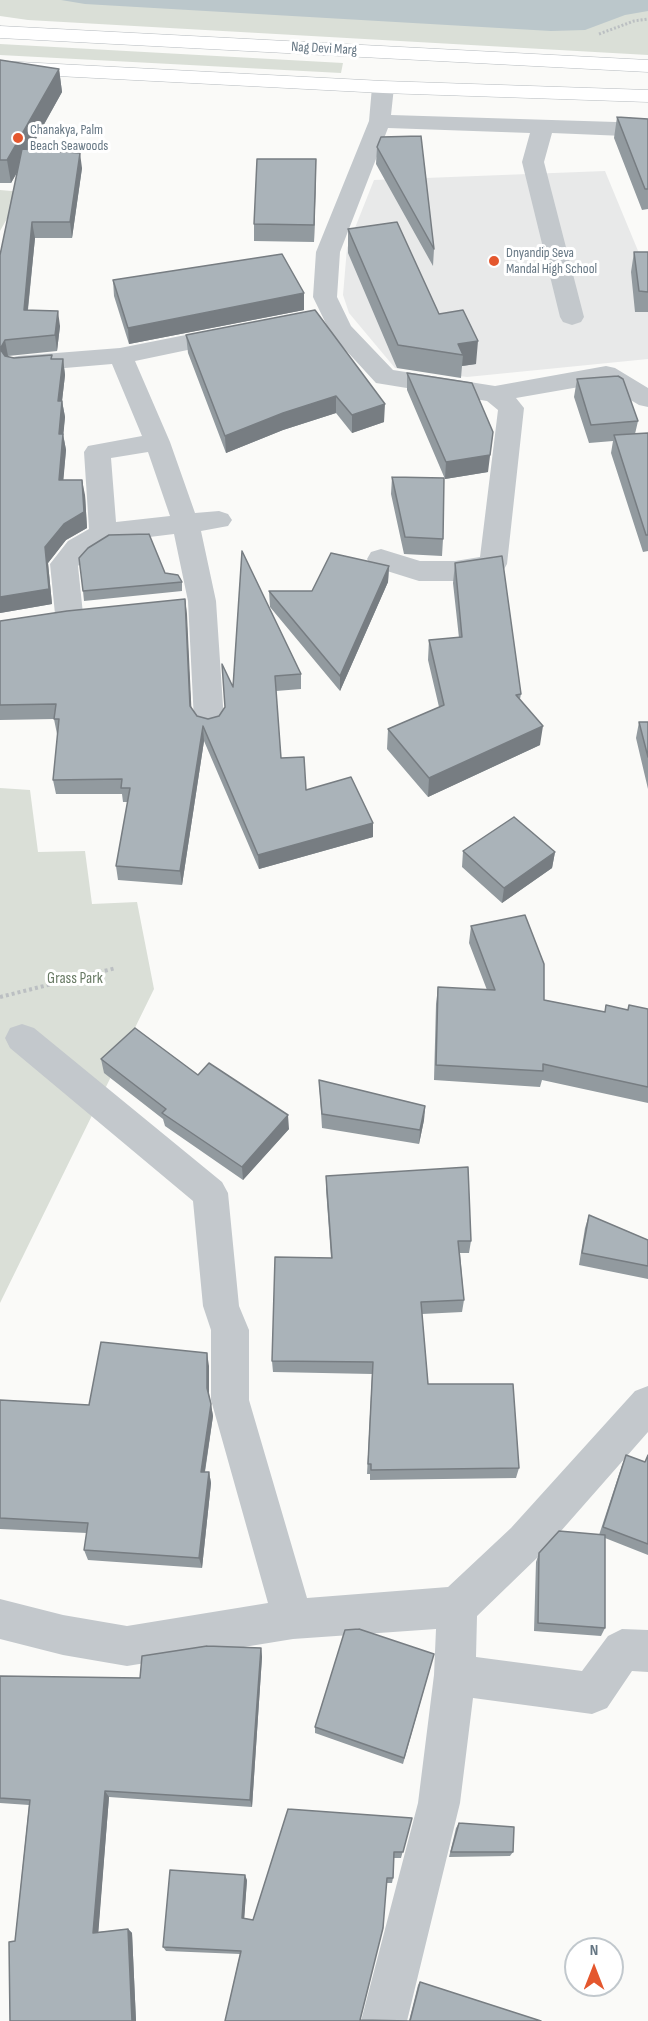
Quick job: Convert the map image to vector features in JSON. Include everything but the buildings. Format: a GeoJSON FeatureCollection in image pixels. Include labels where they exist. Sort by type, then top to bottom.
{"type":"FeatureCollection","features":[{"type":"Feature","properties":{"kind":"main road","name":"Nag Devi Marg"},"geometry":{"type":"LineString","coordinates":[[0,32],[648,66]]}},
{"type":"Feature","properties":{"kind":"main road"},"geometry":{"type":"LineString","coordinates":[[353,85],[358,51]]}},
{"type":"Feature","properties":{"kind":"main road"},"geometry":{"type":"LineString","coordinates":[[0,67],[383,87],[648,96]]}},
{"type":"Feature","properties":{"kind":"street"},"geometry":{"type":"LineString","coordinates":[[383,87],[380,121],[328,252],[322,316],[340,329],[385,377],[495,394],[606,374],[648,399]]}},
{"type":"Feature","properties":{"kind":"street"},"geometry":{"type":"LineString","coordinates":[[380,121],[648,130]]}},
{"type":"Feature","properties":{"kind":"street"},"geometry":{"type":"LineString","coordinates":[[543,127],[533,162],[572,317]]}},
{"type":"Feature","properties":{"kind":"street"},"geometry":{"type":"LineString","coordinates":[[17,364],[120,356],[254,330]]}},
{"type":"Feature","properties":{"kind":"street"},"geometry":{"type":"LineString","coordinates":[[120,356],[157,442],[186,525],[191,602],[209,721]]}},
{"type":"Feature","properties":{"kind":"street"},"geometry":{"type":"LineString","coordinates":[[381,559],[419,571],[456,571],[493,564],[511,408],[495,394]]}},
{"type":"Feature","properties":{"kind":"street"},"geometry":{"type":"LineString","coordinates":[[103,533],[97,452],[157,442]]}},
{"type":"Feature","properties":{"kind":"street"},"geometry":{"type":"LineString","coordinates":[[69,614],[63,564],[78,548],[103,533],[219,520]]}},
{"type":"Feature","properties":{"kind":"street"},"geometry":{"type":"LineString","coordinates":[[22,1038],[210,1193],[221,1306],[230,1330],[230,1400],[293,1619]]}},
{"type":"Feature","properties":{"kind":"street"},"geometry":{"type":"LineString","coordinates":[[0,1619],[63,1635],[127,1646],[293,1619],[457,1607],[525,1542],[648,1404]]}},
{"type":"Feature","properties":{"kind":"street"},"geometry":{"type":"LineString","coordinates":[[384,2021],[438,1803],[455,1675],[457,1607]]}},
{"type":"Feature","properties":{"kind":"street"},"geometry":{"type":"LineString","coordinates":[[455,1675],[592,1693],[622,1650],[648,1652]]}},
{"type":"Feature","properties":{"kind":"path"},"geometry":{"type":"LineString","coordinates":[[0,997],[116,968]]}},
{"type":"Feature","properties":{"kind":"shaded area"},"geometry":{"type":"Polygon","coordinates":[[[61,0],[648,0],[648,11],[625,15],[585,30],[551,31],[85,4],[61,0]]]}},
{"type":"Feature","properties":{"kind":"shaded area","name":"Dnyandip Seva Mandal High School"},"geometry":{"type":"Polygon","coordinates":[[[605,171],[648,275],[648,359],[467,377],[395,368],[349,313],[343,295],[347,248],[374,180],[605,171]]]}},
{"type":"Feature","properties":{"kind":"green space"},"geometry":{"type":"Polygon","coordinates":[[[0,0],[648,0],[648,55],[28,20],[0,16],[0,0]]]}},
{"type":"Feature","properties":{"kind":"green space"},"geometry":{"type":"Polygon","coordinates":[[[0,44],[343,63],[341,73],[0,55],[0,44]]]}},
{"type":"Feature","properties":{"kind":"green space"},"geometry":{"type":"Polygon","coordinates":[[[0,190],[22,192],[0,231],[0,190]]]}},
{"type":"Feature","properties":{"kind":"green space","name":"Grass Park"},"geometry":{"type":"Polygon","coordinates":[[[0,788],[30,790],[38,852],[85,851],[92,904],[137,902],[154,989],[0,1303],[0,788]]]}},
{"type":"Feature","properties":{"kind":"place","name":"Chanakya, Palm Beach Seawoods"},"geometry":{"type":"Point","coordinates":[18,138]}},
{"type":"Feature","properties":{"kind":"place","name":"Dnyandip Seva Mandal High School"},"geometry":{"type":"Point","coordinates":[494,261]}}]}
